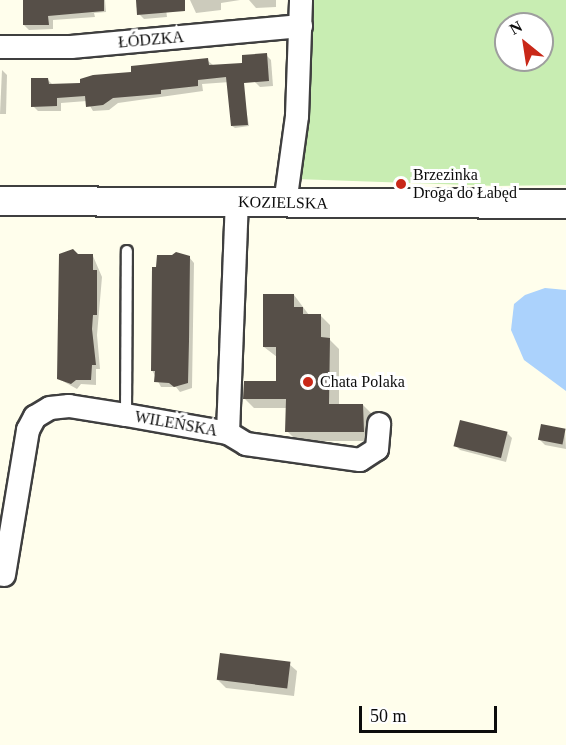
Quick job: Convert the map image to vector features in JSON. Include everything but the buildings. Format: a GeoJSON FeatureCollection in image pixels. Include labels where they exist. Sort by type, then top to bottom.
{"type":"FeatureCollection","features":[{"type":"Feature","properties":{"kind":"street"},"geometry":{"type":"LineString","coordinates":[[285,204],[297,116],[301,0]]}},
{"type":"Feature","properties":{"kind":"street","name":"ŁÓDZKA"},"geometry":{"type":"LineString","coordinates":[[0,47],[71,47],[301,26]]}},
{"type":"Feature","properties":{"kind":"street","name":"KOZIELSKA"},"geometry":{"type":"LineString","coordinates":[[0,201],[566,204]]}},
{"type":"Feature","properties":{"kind":"street"},"geometry":{"type":"LineString","coordinates":[[228,433],[237,203]]}},
{"type":"Feature","properties":{"kind":"street","name":"WILEŃSKA"},"geometry":{"type":"LineString","coordinates":[[4,575],[28,430],[35,417],[50,408],[69,406],[126,415],[228,433],[246,444],[360,460],[377,449],[379,424]]}},
{"type":"Feature","properties":{"kind":"lane"},"geometry":{"type":"LineString","coordinates":[[126,251],[126,415]]}},
{"type":"Feature","properties":{"kind":"green space"},"geometry":{"type":"Polygon","coordinates":[[[307,0],[566,0],[566,185],[498,186],[295,179],[307,0]]]}},
{"type":"Feature","properties":{"kind":"water"},"geometry":{"type":"Polygon","coordinates":[[[545,288],[566,290],[566,391],[524,360],[511,330],[514,304],[525,295],[545,288]]]}},
{"type":"Feature","properties":{"kind":"place","name":"Brzezinka Droga do Łabęd"},"geometry":{"type":"Point","coordinates":[401,184]}},
{"type":"Feature","properties":{"kind":"place","name":"Chata Polaka"},"geometry":{"type":"Point","coordinates":[308,382]}}]}
